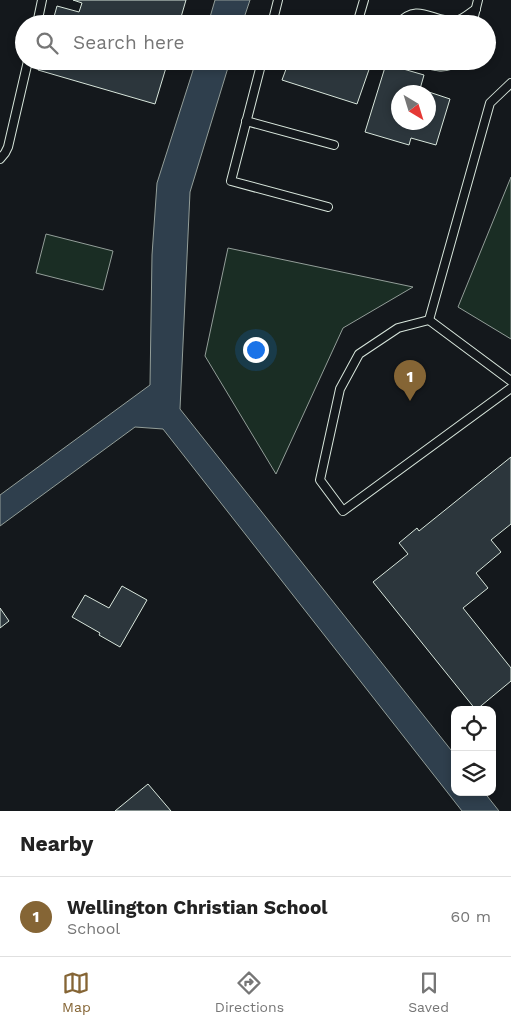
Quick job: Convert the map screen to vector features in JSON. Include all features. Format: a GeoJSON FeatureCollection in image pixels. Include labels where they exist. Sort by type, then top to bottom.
{"type":"FeatureCollection","features":[{"type":"Feature","properties":{"kind":"lane"},"geometry":{"type":"LineString","coordinates":[[39,15],[42,0]]}},
{"type":"Feature","properties":{"kind":"lane"},"geometry":{"type":"LineString","coordinates":[[274,15],[278,0]]}},
{"type":"Feature","properties":{"kind":"lane"},"geometry":{"type":"LineString","coordinates":[[360,15],[364,0]]}},
{"type":"Feature","properties":{"kind":"lane"},"geometry":{"type":"LineString","coordinates":[[474,15],[478,0]]}},
{"type":"Feature","properties":{"kind":"lane"},"geometry":{"type":"LineString","coordinates":[[468,15],[476,9]]}},
{"type":"Feature","properties":{"kind":"lane"},"geometry":{"type":"LineString","coordinates":[[409,15],[419,13],[428,15]]}},
{"type":"Feature","properties":{"kind":"lane"},"geometry":{"type":"LineString","coordinates":[[0,159],[8,147],[26,70]]}},
{"type":"Feature","properties":{"kind":"lane"},"geometry":{"type":"LineString","coordinates":[[260,70],[231,181],[328,207]]}},
{"type":"Feature","properties":{"kind":"lane"},"geometry":{"type":"LineString","coordinates":[[428,320],[490,103],[511,83]]}},
{"type":"Feature","properties":{"kind":"lane"},"geometry":{"type":"LineString","coordinates":[[246,121],[334,144]]}},
{"type":"Feature","properties":{"kind":"lane"},"geometry":{"type":"LineString","coordinates":[[428,320],[511,381]]}},
{"type":"Feature","properties":{"kind":"lane"},"geometry":{"type":"LineString","coordinates":[[428,320],[398,328],[359,354],[340,389],[320,480],[343,511],[511,388]]}},
{"type":"Feature","properties":{"kind":"green space"},"geometry":{"type":"Polygon","coordinates":[[[511,177],[511,339],[458,307],[511,177]]]}},
{"type":"Feature","properties":{"kind":"green space"},"geometry":{"type":"Polygon","coordinates":[[[46,234],[113,251],[103,290],[36,273],[46,234]]]}},
{"type":"Feature","properties":{"kind":"green space"},"geometry":{"type":"Polygon","coordinates":[[[228,248],[413,287],[343,328],[276,474],[205,356],[228,248]]]}},
{"type":"Feature","properties":{"kind":"water"},"geometry":{"type":"Polygon","coordinates":[[[215,0],[250,0],[245,15],[211,15],[215,0]]]}},
{"type":"Feature","properties":{"kind":"water"},"geometry":{"type":"Polygon","coordinates":[[[193,70],[227,70],[190,192],[180,409],[451,750],[451,796],[487,796],[499,811],[462,811],[163,429],[135,427],[0,526],[0,495],[150,385],[152,255],[157,183],[193,70]]]}},
{"type":"Feature","properties":{"kind":"building"},"geometry":{"type":"Polygon","coordinates":[[[73,0],[186,0],[182,15],[54,15],[57,6],[79,12],[82,3],[73,0]]]}},
{"type":"Feature","properties":{"kind":"building"},"geometry":{"type":"Polygon","coordinates":[[[38,70],[165,70],[155,104],[38,70]]]}},
{"type":"Feature","properties":{"kind":"building"},"geometry":{"type":"Polygon","coordinates":[[[286,70],[369,70],[357,104],[282,80],[286,70]]]}},
{"type":"Feature","properties":{"kind":"building"},"geometry":{"type":"Polygon","coordinates":[[[384,70],[407,70],[424,75],[421,85],[391,85],[391,130],[436,130],[436,94],[450,99],[436,145],[411,138],[409,145],[365,132],[384,70]]]}},
{"type":"Feature","properties":{"kind":"building"},"geometry":{"type":"Polygon","coordinates":[[[511,457],[511,524],[491,540],[501,552],[476,573],[488,588],[463,608],[511,668],[511,681],[481,706],[473,706],[373,582],[408,554],[399,543],[417,528],[419,531],[511,457]]]}},
{"type":"Feature","properties":{"kind":"building"},"geometry":{"type":"Polygon","coordinates":[[[122,586],[147,600],[120,647],[72,617],[85,595],[109,608],[122,586]]]}},
{"type":"Feature","properties":{"kind":"building"},"geometry":{"type":"Polygon","coordinates":[[[0,608],[9,621],[0,628],[0,608]]]}},
{"type":"Feature","properties":{"kind":"building"},"geometry":{"type":"Polygon","coordinates":[[[148,784],[171,811],[115,811],[148,784]]]}},
{"type":"Feature","properties":{"kind":"place","name":"Wellington Christian School"},"geometry":{"type":"Point","coordinates":[410,401]}}]}
